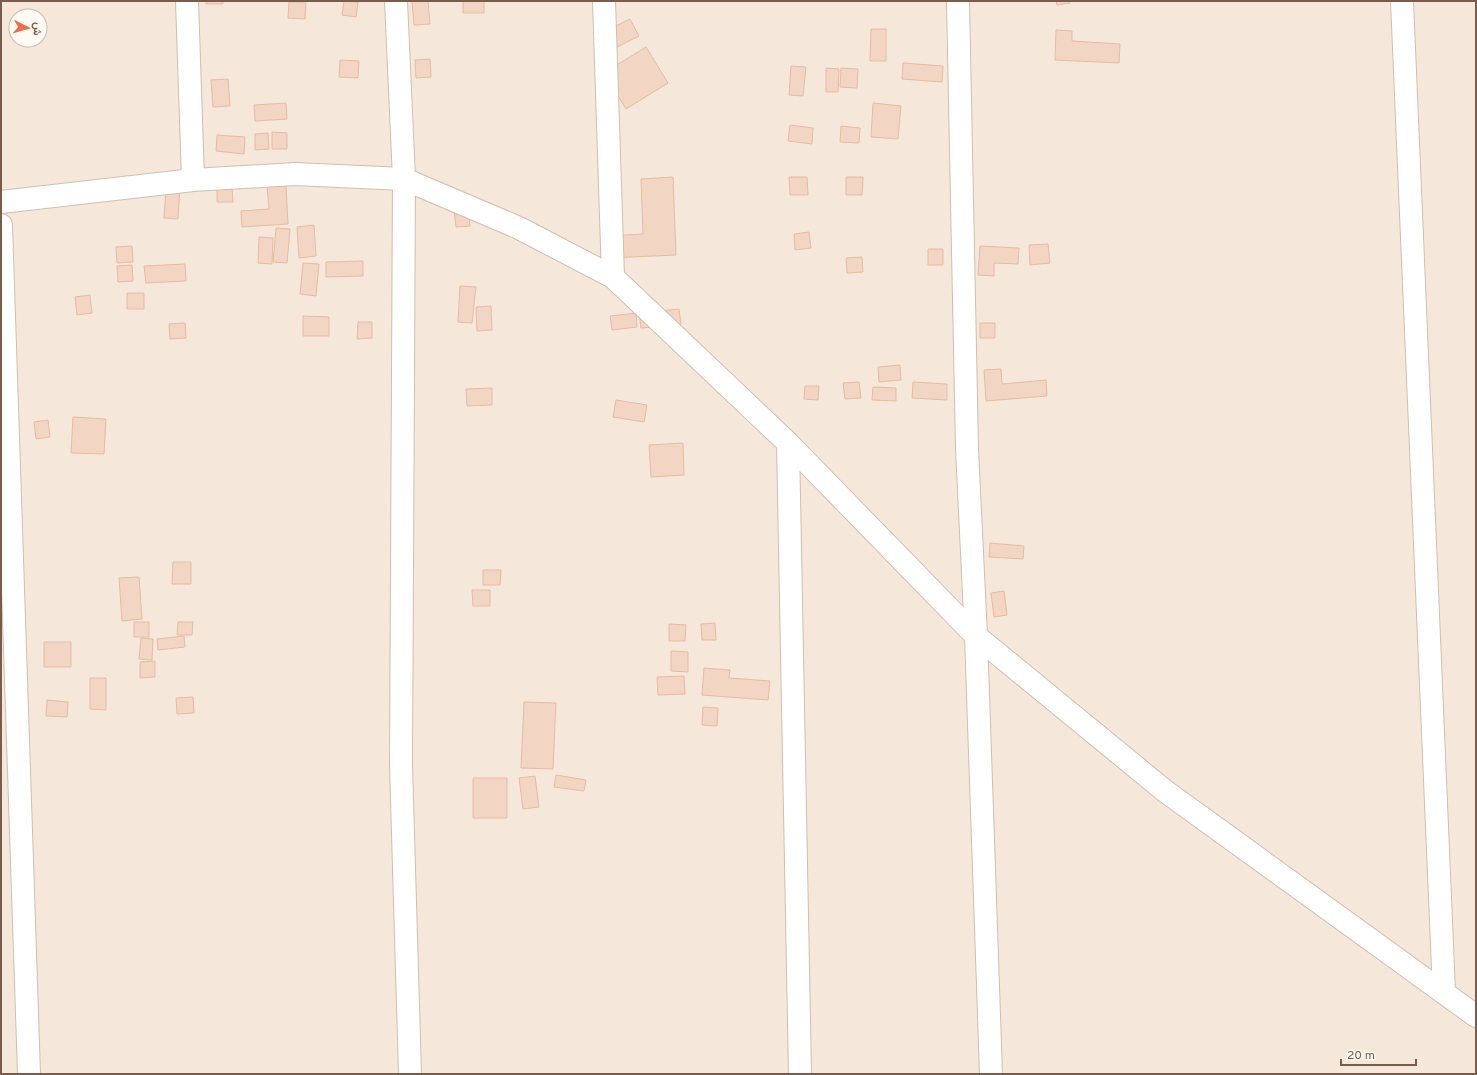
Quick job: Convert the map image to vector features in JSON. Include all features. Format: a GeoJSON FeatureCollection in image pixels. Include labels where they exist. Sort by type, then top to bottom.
{"type":"FeatureCollection","features":[{"type":"Feature","properties":{"kind":"street"},"geometry":{"type":"LineString","coordinates":[[187,1],[193,180]]}},
{"type":"Feature","properties":{"kind":"street"},"geometry":{"type":"LineString","coordinates":[[396,1],[404,179],[401,765],[410,1074]]}},
{"type":"Feature","properties":{"kind":"street"},"geometry":{"type":"LineString","coordinates":[[604,1],[613,277]]}},
{"type":"Feature","properties":{"kind":"street"},"geometry":{"type":"LineString","coordinates":[[958,1],[967,448],[976,636],[991,1074]]}},
{"type":"Feature","properties":{"kind":"street"},"geometry":{"type":"LineString","coordinates":[[1402,1],[1444,992]]}},
{"type":"Feature","properties":{"kind":"street"},"geometry":{"type":"LineString","coordinates":[[1,202],[193,180],[295,174],[404,179],[519,228],[613,277],[788,443],[976,636],[1165,791],[1476,1016]]}},
{"type":"Feature","properties":{"kind":"street"},"geometry":{"type":"LineString","coordinates":[[1,226],[29,1074]]}},
{"type":"Feature","properties":{"kind":"street"},"geometry":{"type":"LineString","coordinates":[[788,443],[800,1074]]}},
{"type":"Feature","properties":{"kind":"shaded area"},"geometry":{"type":"Polygon","coordinates":[[[1,1],[1476,1],[1476,1074],[1,1074],[1,1]]]}},
{"type":"Feature","properties":{"kind":"building"},"geometry":{"type":"Polygon","coordinates":[[[206,1],[223,1],[223,4],[206,4],[206,1]]]}},
{"type":"Feature","properties":{"kind":"building"},"geometry":{"type":"Polygon","coordinates":[[[344,1],[358,2],[356,17],[342,15],[344,1]]]}},
{"type":"Feature","properties":{"kind":"building"},"geometry":{"type":"Polygon","coordinates":[[[412,1],[428,1],[430,24],[414,25],[412,1]]]}},
{"type":"Feature","properties":{"kind":"building"},"geometry":{"type":"Polygon","coordinates":[[[463,1],[484,1],[484,13],[463,13],[463,1]]]}},
{"type":"Feature","properties":{"kind":"building"},"geometry":{"type":"Polygon","coordinates":[[[1056,1],[1070,1],[1070,3],[1057,5],[1056,1]]]}},
{"type":"Feature","properties":{"kind":"building"},"geometry":{"type":"Polygon","coordinates":[[[289,2],[306,2],[305,19],[288,18],[289,2]]]}},
{"type":"Feature","properties":{"kind":"building"},"geometry":{"type":"Polygon","coordinates":[[[630,19],[639,36],[617,47],[608,30],[630,19]]]}},
{"type":"Feature","properties":{"kind":"building"},"geometry":{"type":"Polygon","coordinates":[[[871,29],[886,29],[886,61],[870,61],[871,29]]]}},
{"type":"Feature","properties":{"kind":"building"},"geometry":{"type":"Polygon","coordinates":[[[1056,30],[1072,31],[1072,41],[1120,44],[1119,63],[1055,60],[1056,30]]]}},
{"type":"Feature","properties":{"kind":"building"},"geometry":{"type":"Polygon","coordinates":[[[646,47],[668,83],[626,109],[604,73],[646,47]]]}},
{"type":"Feature","properties":{"kind":"building"},"geometry":{"type":"Polygon","coordinates":[[[430,59],[431,77],[416,78],[415,60],[430,59]]]}},
{"type":"Feature","properties":{"kind":"building"},"geometry":{"type":"Polygon","coordinates":[[[340,60],[359,61],[358,78],[339,77],[340,60]]]}},
{"type":"Feature","properties":{"kind":"building"},"geometry":{"type":"Polygon","coordinates":[[[903,63],[943,66],[942,82],[902,79],[903,63]]]}},
{"type":"Feature","properties":{"kind":"building"},"geometry":{"type":"Polygon","coordinates":[[[791,66],[806,67],[803,96],[789,95],[791,66]]]}},
{"type":"Feature","properties":{"kind":"building"},"geometry":{"type":"Polygon","coordinates":[[[826,68],[839,69],[838,92],[826,92],[826,68]]]}},
{"type":"Feature","properties":{"kind":"building"},"geometry":{"type":"Polygon","coordinates":[[[841,68],[858,69],[857,88],[840,87],[841,68]]]}},
{"type":"Feature","properties":{"kind":"building"},"geometry":{"type":"Polygon","coordinates":[[[228,79],[230,106],[213,107],[211,80],[228,79]]]}},
{"type":"Feature","properties":{"kind":"building"},"geometry":{"type":"Polygon","coordinates":[[[286,103],[287,119],[255,121],[254,105],[286,103]]]}},
{"type":"Feature","properties":{"kind":"building"},"geometry":{"type":"Polygon","coordinates":[[[873,103],[901,106],[898,139],[871,137],[873,103]]]}},
{"type":"Feature","properties":{"kind":"building"},"geometry":{"type":"Polygon","coordinates":[[[790,125],[813,128],[812,144],[788,141],[790,125]]]}},
{"type":"Feature","properties":{"kind":"building"},"geometry":{"type":"Polygon","coordinates":[[[841,126],[860,128],[859,143],[840,142],[841,126]]]}},
{"type":"Feature","properties":{"kind":"building"},"geometry":{"type":"Polygon","coordinates":[[[272,132],[287,133],[287,149],[272,149],[272,132]]]}},
{"type":"Feature","properties":{"kind":"building"},"geometry":{"type":"Polygon","coordinates":[[[268,133],[269,149],[255,150],[255,134],[268,133]]]}},
{"type":"Feature","properties":{"kind":"building"},"geometry":{"type":"Polygon","coordinates":[[[217,135],[245,137],[244,154],[216,151],[217,135]]]}},
{"type":"Feature","properties":{"kind":"building"},"geometry":{"type":"Polygon","coordinates":[[[673,177],[676,255],[608,258],[607,236],[643,234],[641,179],[673,177]]]}},
{"type":"Feature","properties":{"kind":"building"},"geometry":{"type":"Polygon","coordinates":[[[789,177],[807,177],[808,195],[790,195],[789,177]]]}},
{"type":"Feature","properties":{"kind":"building"},"geometry":{"type":"Polygon","coordinates":[[[846,177],[863,177],[862,195],[846,195],[846,177]]]}},
{"type":"Feature","properties":{"kind":"building"},"geometry":{"type":"Polygon","coordinates":[[[267,186],[286,186],[288,224],[242,227],[241,211],[269,209],[267,186]]]}},
{"type":"Feature","properties":{"kind":"building"},"geometry":{"type":"Polygon","coordinates":[[[217,187],[232,187],[233,202],[217,202],[217,187]]]}},
{"type":"Feature","properties":{"kind":"building"},"geometry":{"type":"Polygon","coordinates":[[[166,188],[180,188],[178,219],[164,218],[166,188]]]}},
{"type":"Feature","properties":{"kind":"building"},"geometry":{"type":"Polygon","coordinates":[[[468,208],[470,226],[456,227],[454,209],[468,208]]]}},
{"type":"Feature","properties":{"kind":"building"},"geometry":{"type":"Polygon","coordinates":[[[314,225],[316,256],[299,258],[297,227],[314,225]]]}},
{"type":"Feature","properties":{"kind":"building"},"geometry":{"type":"Polygon","coordinates":[[[276,228],[290,229],[287,263],[273,262],[276,228]]]}},
{"type":"Feature","properties":{"kind":"building"},"geometry":{"type":"Polygon","coordinates":[[[809,232],[811,248],[795,250],[794,234],[809,232]]]}},
{"type":"Feature","properties":{"kind":"building"},"geometry":{"type":"Polygon","coordinates":[[[259,237],[273,238],[272,264],[258,263],[259,237]]]}},
{"type":"Feature","properties":{"kind":"building"},"geometry":{"type":"Polygon","coordinates":[[[1048,244],[1050,263],[1030,265],[1029,245],[1048,244]]]}},
{"type":"Feature","properties":{"kind":"building"},"geometry":{"type":"Polygon","coordinates":[[[132,246],[133,262],[117,263],[116,247],[132,246]]]}},
{"type":"Feature","properties":{"kind":"building"},"geometry":{"type":"Polygon","coordinates":[[[980,246],[1019,248],[1018,264],[994,263],[994,276],[978,275],[980,246]]]}},
{"type":"Feature","properties":{"kind":"building"},"geometry":{"type":"Polygon","coordinates":[[[928,249],[943,249],[943,265],[928,265],[928,249]]]}},
{"type":"Feature","properties":{"kind":"building"},"geometry":{"type":"Polygon","coordinates":[[[862,257],[863,272],[847,273],[846,258],[862,257]]]}},
{"type":"Feature","properties":{"kind":"building"},"geometry":{"type":"Polygon","coordinates":[[[363,261],[363,276],[326,277],[326,262],[363,261]]]}},
{"type":"Feature","properties":{"kind":"building"},"geometry":{"type":"Polygon","coordinates":[[[303,263],[319,264],[316,296],[300,294],[303,263]]]}},
{"type":"Feature","properties":{"kind":"building"},"geometry":{"type":"Polygon","coordinates":[[[185,264],[186,281],[146,283],[144,266],[185,264]]]}},
{"type":"Feature","properties":{"kind":"building"},"geometry":{"type":"Polygon","coordinates":[[[132,265],[133,281],[118,282],[117,266],[132,265]]]}},
{"type":"Feature","properties":{"kind":"building"},"geometry":{"type":"Polygon","coordinates":[[[460,286],[476,287],[472,323],[458,322],[460,286]]]}},
{"type":"Feature","properties":{"kind":"building"},"geometry":{"type":"Polygon","coordinates":[[[127,293],[144,293],[144,309],[127,309],[127,293]]]}},
{"type":"Feature","properties":{"kind":"building"},"geometry":{"type":"Polygon","coordinates":[[[90,295],[92,313],[77,315],[75,297],[90,295]]]}},
{"type":"Feature","properties":{"kind":"building"},"geometry":{"type":"Polygon","coordinates":[[[491,306],[492,330],[477,331],[476,307],[491,306]]]}},
{"type":"Feature","properties":{"kind":"building"},"geometry":{"type":"Polygon","coordinates":[[[679,309],[681,325],[641,328],[639,313],[679,309]]]}},
{"type":"Feature","properties":{"kind":"building"},"geometry":{"type":"Polygon","coordinates":[[[636,313],[637,327],[612,330],[610,316],[636,313]]]}},
{"type":"Feature","properties":{"kind":"building"},"geometry":{"type":"Polygon","coordinates":[[[303,316],[329,317],[329,336],[303,336],[303,316]]]}},
{"type":"Feature","properties":{"kind":"building"},"geometry":{"type":"Polygon","coordinates":[[[358,322],[372,322],[372,338],[357,339],[358,322]]]}},
{"type":"Feature","properties":{"kind":"building"},"geometry":{"type":"Polygon","coordinates":[[[185,323],[186,338],[170,339],[169,324],[185,323]]]}},
{"type":"Feature","properties":{"kind":"building"},"geometry":{"type":"Polygon","coordinates":[[[980,323],[995,323],[995,338],[980,338],[980,323]]]}},
{"type":"Feature","properties":{"kind":"building"},"geometry":{"type":"Polygon","coordinates":[[[900,365],[901,380],[879,382],[878,367],[900,365]]]}},
{"type":"Feature","properties":{"kind":"building"},"geometry":{"type":"Polygon","coordinates":[[[1001,369],[1002,384],[1046,380],[1047,396],[986,401],[984,370],[1001,369]]]}},
{"type":"Feature","properties":{"kind":"building"},"geometry":{"type":"Polygon","coordinates":[[[859,382],[861,398],[845,399],[843,383],[859,382]]]}},
{"type":"Feature","properties":{"kind":"building"},"geometry":{"type":"Polygon","coordinates":[[[913,382],[947,384],[947,400],[912,398],[913,382]]]}},
{"type":"Feature","properties":{"kind":"building"},"geometry":{"type":"Polygon","coordinates":[[[805,386],[819,386],[818,400],[804,399],[805,386]]]}},
{"type":"Feature","properties":{"kind":"building"},"geometry":{"type":"Polygon","coordinates":[[[873,387],[896,388],[896,401],[872,400],[873,387]]]}},
{"type":"Feature","properties":{"kind":"building"},"geometry":{"type":"Polygon","coordinates":[[[492,388],[492,405],[467,406],[466,389],[492,388]]]}},
{"type":"Feature","properties":{"kind":"building"},"geometry":{"type":"Polygon","coordinates":[[[616,400],[647,405],[644,422],[613,417],[616,400]]]}},
{"type":"Feature","properties":{"kind":"building"},"geometry":{"type":"Polygon","coordinates":[[[73,417],[106,419],[104,454],[71,453],[73,417]]]}},
{"type":"Feature","properties":{"kind":"building"},"geometry":{"type":"Polygon","coordinates":[[[48,420],[50,437],[36,439],[34,422],[48,420]]]}},
{"type":"Feature","properties":{"kind":"building"},"geometry":{"type":"Polygon","coordinates":[[[683,443],[684,475],[651,477],[649,445],[683,443]]]}},
{"type":"Feature","properties":{"kind":"building"},"geometry":{"type":"Polygon","coordinates":[[[990,543],[1024,546],[1023,559],[989,557],[990,543]]]}},
{"type":"Feature","properties":{"kind":"building"},"geometry":{"type":"Polygon","coordinates":[[[173,562],[191,562],[191,584],[172,584],[173,562]]]}},
{"type":"Feature","properties":{"kind":"building"},"geometry":{"type":"Polygon","coordinates":[[[483,570],[501,570],[500,585],[483,585],[483,570]]]}},
{"type":"Feature","properties":{"kind":"building"},"geometry":{"type":"Polygon","coordinates":[[[139,577],[142,619],[122,621],[119,578],[139,577]]]}},
{"type":"Feature","properties":{"kind":"building"},"geometry":{"type":"Polygon","coordinates":[[[472,590],[490,590],[490,606],[473,606],[472,590]]]}},
{"type":"Feature","properties":{"kind":"building"},"geometry":{"type":"Polygon","coordinates":[[[1004,591],[1007,615],[994,617],[991,593],[1004,591]]]}},
{"type":"Feature","properties":{"kind":"building"},"geometry":{"type":"Polygon","coordinates":[[[134,622],[149,622],[149,637],[134,637],[134,622]]]}},
{"type":"Feature","properties":{"kind":"building"},"geometry":{"type":"Polygon","coordinates":[[[178,622],[193,622],[192,635],[177,635],[178,622]]]}},
{"type":"Feature","properties":{"kind":"building"},"geometry":{"type":"Polygon","coordinates":[[[715,623],[716,640],[702,640],[701,624],[715,623]]]}},
{"type":"Feature","properties":{"kind":"building"},"geometry":{"type":"Polygon","coordinates":[[[669,624],[686,625],[685,641],[669,641],[669,624]]]}},
{"type":"Feature","properties":{"kind":"building"},"geometry":{"type":"Polygon","coordinates":[[[184,636],[185,647],[158,650],[157,639],[184,636]]]}},
{"type":"Feature","properties":{"kind":"building"},"geometry":{"type":"Polygon","coordinates":[[[141,638],[153,639],[152,660],[139,659],[141,638]]]}},
{"type":"Feature","properties":{"kind":"building"},"geometry":{"type":"Polygon","coordinates":[[[44,642],[71,642],[71,667],[44,667],[44,642]]]}},
{"type":"Feature","properties":{"kind":"building"},"geometry":{"type":"Polygon","coordinates":[[[671,651],[688,652],[688,672],[671,671],[671,651]]]}},
{"type":"Feature","properties":{"kind":"building"},"geometry":{"type":"Polygon","coordinates":[[[155,661],[155,677],[140,678],[140,662],[155,661]]]}},
{"type":"Feature","properties":{"kind":"building"},"geometry":{"type":"Polygon","coordinates":[[[704,668],[730,670],[729,678],[770,681],[768,700],[702,695],[704,668]]]}},
{"type":"Feature","properties":{"kind":"building"},"geometry":{"type":"Polygon","coordinates":[[[684,676],[685,694],[658,695],[657,677],[684,676]]]}},
{"type":"Feature","properties":{"kind":"building"},"geometry":{"type":"Polygon","coordinates":[[[90,678],[106,678],[106,710],[90,709],[90,678]]]}},
{"type":"Feature","properties":{"kind":"building"},"geometry":{"type":"Polygon","coordinates":[[[193,697],[194,713],[177,714],[176,698],[193,697]]]}},
{"type":"Feature","properties":{"kind":"building"},"geometry":{"type":"Polygon","coordinates":[[[47,700],[68,702],[67,717],[46,716],[47,700]]]}},
{"type":"Feature","properties":{"kind":"building"},"geometry":{"type":"Polygon","coordinates":[[[524,702],[556,703],[553,769],[521,768],[524,702]]]}},
{"type":"Feature","properties":{"kind":"building"},"geometry":{"type":"Polygon","coordinates":[[[703,707],[718,708],[717,726],[702,725],[703,707]]]}},
{"type":"Feature","properties":{"kind":"building"},"geometry":{"type":"Polygon","coordinates":[[[556,775],[586,780],[584,791],[554,787],[556,775]]]}},
{"type":"Feature","properties":{"kind":"building"},"geometry":{"type":"Polygon","coordinates":[[[535,776],[539,807],[523,809],[519,778],[535,776]]]}},
{"type":"Feature","properties":{"kind":"building"},"geometry":{"type":"Polygon","coordinates":[[[473,778],[507,778],[507,818],[473,818],[473,778]]]}}]}
